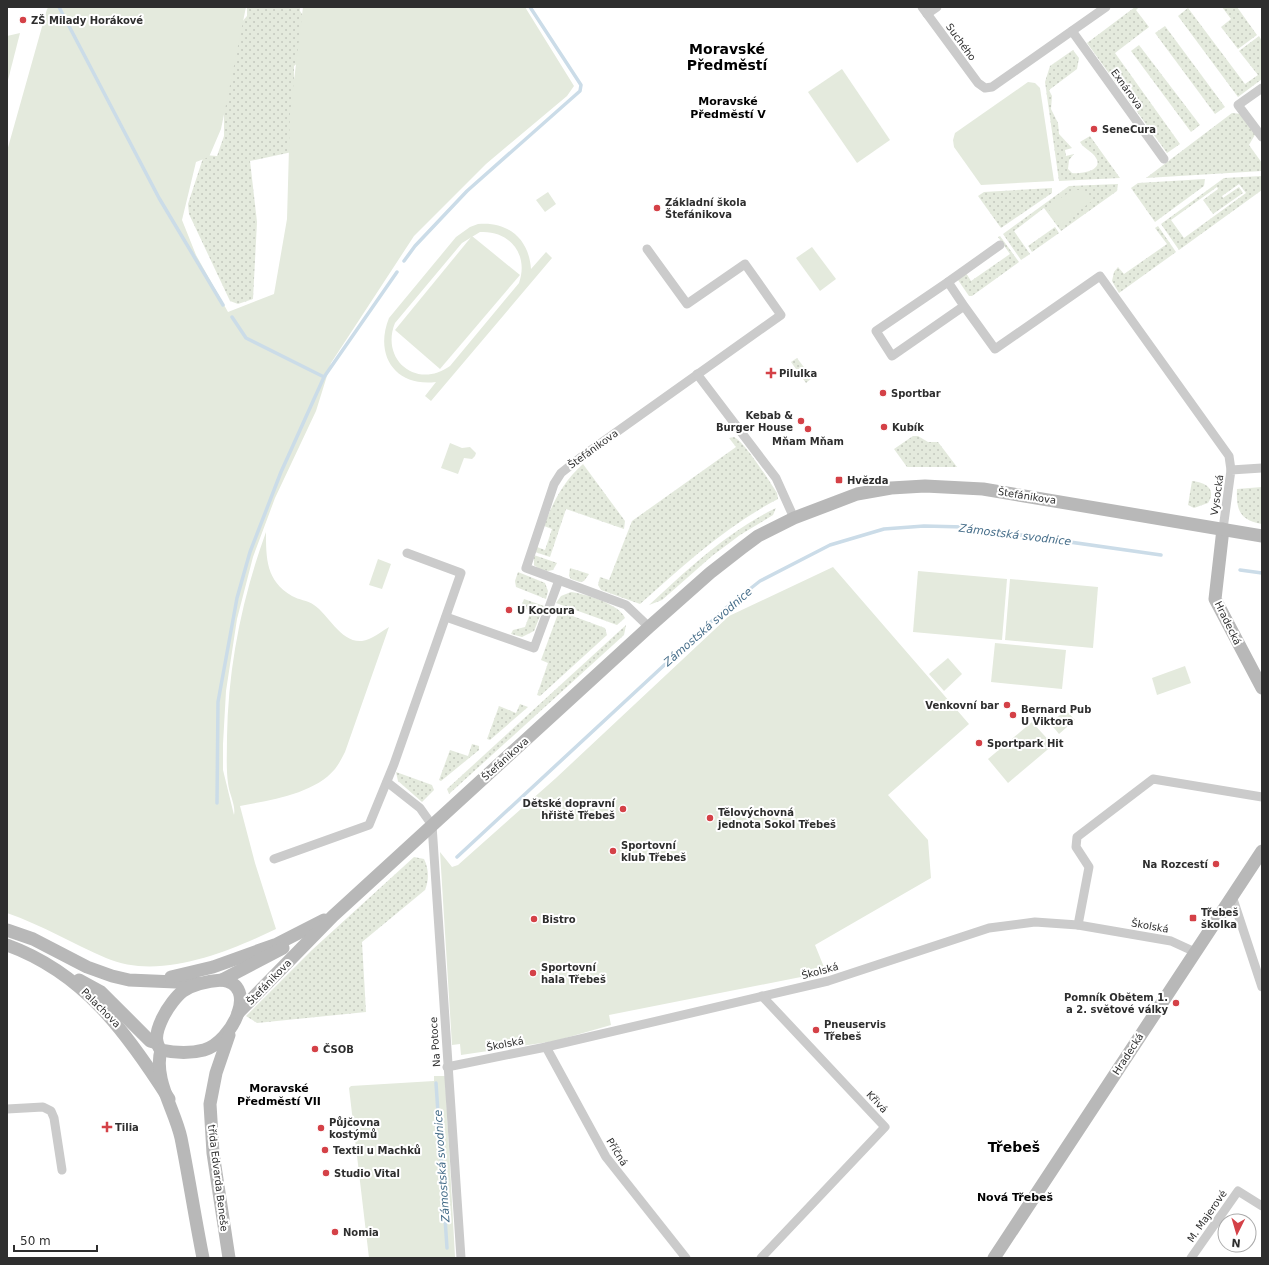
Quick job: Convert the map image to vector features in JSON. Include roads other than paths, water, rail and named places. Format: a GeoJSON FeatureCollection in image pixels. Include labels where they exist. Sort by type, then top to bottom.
{"type":"FeatureCollection","features":[{"type":"Feature","properties":{"kind":"street"},"geometry":{"type":"LineString","coordinates":[[924,11],[937,7]]}},
{"type":"Feature","properties":{"kind":"street"},"geometry":{"type":"LineString","coordinates":[[1072,31],[1106,7]]}},
{"type":"Feature","properties":{"kind":"street","name":"Suchého"},"geometry":{"type":"LineString","coordinates":[[924,11],[980,86],[986,88],[992,87],[1072,31]]}},
{"type":"Feature","properties":{"kind":"street","name":"Exnárova"},"geometry":{"type":"LineString","coordinates":[[1072,31],[1164,159]]}},
{"type":"Feature","properties":{"kind":"street"},"geometry":{"type":"LineString","coordinates":[[1262,88],[1238,105],[1262,137]]}},
{"type":"Feature","properties":{"kind":"street"},"geometry":{"type":"LineString","coordinates":[[964,306],[892,356],[876,331],[1000,245]]}},
{"type":"Feature","properties":{"kind":"street","name":"Štefánikova"},"geometry":{"type":"LineString","coordinates":[[647,249],[687,304],[745,264],[781,315],[561,473],[554,484],[526,568],[626,605],[649,627]]}},
{"type":"Feature","properties":{"kind":"street"},"geometry":{"type":"LineString","coordinates":[[948,282],[995,349],[1100,276],[1229,456],[1231,470]]}},
{"type":"Feature","properties":{"kind":"street"},"geometry":{"type":"LineString","coordinates":[[697,374],[776,478],[794,518]]}},
{"type":"Feature","properties":{"kind":"street","name":"Vysocká"},"geometry":{"type":"LineString","coordinates":[[1223,529],[1231,470],[1262,468]]}},
{"type":"Feature","properties":{"kind":"street","name":"Štefánikova"},"geometry":{"type":"LineString","coordinates":[[238,1013],[333,916],[649,627],[710,573],[742,548],[758,536],[794,518],[842,499],[874,491],[905,487],[948,486],[983,489],[1262,536]]}},
{"type":"Feature","properties":{"kind":"street","name":"Hradecká"},"geometry":{"type":"LineString","coordinates":[[1223,529],[1215,599],[1262,688]]}},
{"type":"Feature","properties":{"kind":"street"},"geometry":{"type":"LineString","coordinates":[[274,859],[370,825],[387,782],[461,573],[407,553]]}},
{"type":"Feature","properties":{"kind":"street"},"geometry":{"type":"LineString","coordinates":[[446,617],[534,648],[559,580]]}},
{"type":"Feature","properties":{"kind":"street"},"geometry":{"type":"LineString","coordinates":[[1078,925],[1089,867],[1076,847],[1077,837],[1153,779],[1262,797]]}},
{"type":"Feature","properties":{"kind":"street"},"geometry":{"type":"LineString","coordinates":[[387,782],[420,808],[432,825]]}},
{"type":"Feature","properties":{"kind":"street","name":"Na Potoce"},"geometry":{"type":"LineString","coordinates":[[432,825],[447,1067],[461,1258]]}},
{"type":"Feature","properties":{"kind":"street","name":"Hradecká"},"geometry":{"type":"LineString","coordinates":[[994,1258],[1262,851]]}},
{"type":"Feature","properties":{"kind":"street"},"geometry":{"type":"LineString","coordinates":[[1232,896],[1262,987]]}},
{"type":"Feature","properties":{"kind":"street"},"geometry":{"type":"LineString","coordinates":[[154,981],[213,967],[270,947],[333,916]]}},
{"type":"Feature","properties":{"kind":"street","name":"Štefánikova"},"geometry":{"type":"LineString","coordinates":[[222,980],[279,951],[333,916]]}},
{"type":"Feature","properties":{"kind":"street","name":"Školská"},"geometry":{"type":"LineString","coordinates":[[447,1067],[546,1047],[828,981],[989,928],[1035,922],[1078,925],[1171,941],[1195,952]]}},
{"type":"Feature","properties":{"kind":"street"},"geometry":{"type":"LineString","coordinates":[[7,930],[33,939],[87,967],[112,976],[129,980],[200,983],[222,980],[228,981],[238,989],[240,997],[238,1013],[231,1029],[221,1040],[205,1050],[185,1053],[159,1046],[150,1041],[101,992],[58,969]]}},
{"type":"Feature","properties":{"kind":"street","name":"Palachova"},"geometry":{"type":"LineString","coordinates":[[7,945],[58,969],[100,1006],[121,1029],[169,1100]]}},
{"type":"Feature","properties":{"kind":"street"},"geometry":{"type":"LineString","coordinates":[[200,983],[184,990],[174,999],[166,1010],[157,1032],[160,1074],[181,1137],[203,1258]]}},
{"type":"Feature","properties":{"kind":"street","name":"Křivá"},"geometry":{"type":"LineString","coordinates":[[761,1258],[885,1127],[762,996]]}},
{"type":"Feature","properties":{"kind":"street","name":"třída Edvarda Beneše"},"geometry":{"type":"LineString","coordinates":[[229,1258],[213,1153],[210,1104],[216,1073],[231,1029]]}},
{"type":"Feature","properties":{"kind":"street","name":"Příčná"},"geometry":{"type":"LineString","coordinates":[[546,1047],[606,1157],[686,1258]]}},
{"type":"Feature","properties":{"kind":"street"},"geometry":{"type":"LineString","coordinates":[[7,1109],[43,1107],[51,1111],[54,1118],[62,1170]]}},
{"type":"Feature","properties":{"kind":"street","name":"M. Majerové"},"geometry":{"type":"LineString","coordinates":[[1191,1258],[1238,1191],[1262,1206]]}},
{"type":"Feature","properties":{"kind":"waterway"},"geometry":{"type":"LineString","coordinates":[[59,7],[159,198],[223,305]]}},
{"type":"Feature","properties":{"kind":"waterway"},"geometry":{"type":"LineString","coordinates":[[404,261],[415,246],[467,191],[580,91],[581,85],[530,7]]}},
{"type":"Feature","properties":{"kind":"waterway"},"geometry":{"type":"LineString","coordinates":[[217,803],[218,702],[237,598],[250,552],[281,472],[324,377],[397,272]]}},
{"type":"Feature","properties":{"kind":"waterway"},"geometry":{"type":"LineString","coordinates":[[232,317],[246,338],[324,377]]}},
{"type":"Feature","properties":{"kind":"waterway","name":"Zámostská svodnice"},"geometry":{"type":"LineString","coordinates":[[457,857],[727,607],[760,581],[830,545],[884,529],[924,526],[964,527],[1161,555]]}},
{"type":"Feature","properties":{"kind":"waterway","name":"Zámostská svodnice"},"geometry":{"type":"LineString","coordinates":[[1240,570],[1262,573]]}},
{"type":"Feature","properties":{"kind":"waterway","name":"Zámostská svodnice"},"geometry":{"type":"LineString","coordinates":[[436,1083],[447,1248]]}},
{"type":"Feature","properties":{"kind":"place","name":"ZŠ Milady Horákové"},"geometry":{"type":"Point","coordinates":[23,20]}},
{"type":"Feature","properties":{"kind":"place","name":"SeneCura"},"geometry":{"type":"Point","coordinates":[1094,129]}},
{"type":"Feature","properties":{"kind":"place","name":"Základní škola Štefánikova"},"geometry":{"type":"Point","coordinates":[657,208]}},
{"type":"Feature","properties":{"kind":"place","name":"Pilulka"},"geometry":{"type":"Point","coordinates":[771,373]}},
{"type":"Feature","properties":{"kind":"place","name":"Sportbar"},"geometry":{"type":"Point","coordinates":[883,393]}},
{"type":"Feature","properties":{"kind":"place","name":"Kebab & Burger House"},"geometry":{"type":"Point","coordinates":[801,421]}},
{"type":"Feature","properties":{"kind":"place","name":"Kubík"},"geometry":{"type":"Point","coordinates":[884,427]}},
{"type":"Feature","properties":{"kind":"place","name":"Mňam Mňam"},"geometry":{"type":"Point","coordinates":[808,429]}},
{"type":"Feature","properties":{"kind":"place","name":"Hvězda"},"geometry":{"type":"Point","coordinates":[839,480]}},
{"type":"Feature","properties":{"kind":"place","name":"U Kocoura"},"geometry":{"type":"Point","coordinates":[509,610]}},
{"type":"Feature","properties":{"kind":"place","name":"Venkovní bar"},"geometry":{"type":"Point","coordinates":[1007,705]}},
{"type":"Feature","properties":{"kind":"place","name":"Bernard Pub U Viktora"},"geometry":{"type":"Point","coordinates":[1013,715]}},
{"type":"Feature","properties":{"kind":"place","name":"Sportpark Hit"},"geometry":{"type":"Point","coordinates":[979,743]}},
{"type":"Feature","properties":{"kind":"place","name":"Dětské dopravní hřiště Třebeš"},"geometry":{"type":"Point","coordinates":[623,809]}},
{"type":"Feature","properties":{"kind":"place","name":"Tělovýchovná jednota Sokol Třebeš"},"geometry":{"type":"Point","coordinates":[710,818]}},
{"type":"Feature","properties":{"kind":"place","name":"Sportovní klub Třebeš"},"geometry":{"type":"Point","coordinates":[613,851]}},
{"type":"Feature","properties":{"kind":"place","name":"Na Rozcestí"},"geometry":{"type":"Point","coordinates":[1216,864]}},
{"type":"Feature","properties":{"kind":"place","name":"Třebeš školka"},"geometry":{"type":"Point","coordinates":[1193,918]}},
{"type":"Feature","properties":{"kind":"place","name":"Bistro"},"geometry":{"type":"Point","coordinates":[534,919]}},
{"type":"Feature","properties":{"kind":"place","name":"Sportovní hala Třebeš"},"geometry":{"type":"Point","coordinates":[533,973]}},
{"type":"Feature","properties":{"kind":"place","name":"Pomník Obětem 1. a 2. světové války"},"geometry":{"type":"Point","coordinates":[1176,1003]}},
{"type":"Feature","properties":{"kind":"place","name":"Pneuservis Třebeš"},"geometry":{"type":"Point","coordinates":[816,1030]}},
{"type":"Feature","properties":{"kind":"place","name":"ČSOB"},"geometry":{"type":"Point","coordinates":[315,1049]}},
{"type":"Feature","properties":{"kind":"place","name":"Tilia"},"geometry":{"type":"Point","coordinates":[107,1127]}},
{"type":"Feature","properties":{"kind":"place","name":"Půjčovna kostýmů"},"geometry":{"type":"Point","coordinates":[321,1128]}},
{"type":"Feature","properties":{"kind":"place","name":"Textil u Machků"},"geometry":{"type":"Point","coordinates":[325,1150]}},
{"type":"Feature","properties":{"kind":"place","name":"Studio Vital"},"geometry":{"type":"Point","coordinates":[326,1173]}},
{"type":"Feature","properties":{"kind":"place","name":"Nomia"},"geometry":{"type":"Point","coordinates":[335,1232]}},
{"type":"Feature","properties":{"kind":"district","name":"Moravské Předměstí"},"geometry":{"type":"Point","coordinates":[727,58]}},
{"type":"Feature","properties":{"kind":"district","name":"Moravské Předměstí V"},"geometry":{"type":"Point","coordinates":[728,107]}},
{"type":"Feature","properties":{"kind":"district","name":"Moravské Předměstí VII"},"geometry":{"type":"Point","coordinates":[279,1094]}},
{"type":"Feature","properties":{"kind":"district","name":"Třebeš"},"geometry":{"type":"Point","coordinates":[1014,1147]}},
{"type":"Feature","properties":{"kind":"district","name":"Nová Třebeš"},"geometry":{"type":"Point","coordinates":[1015,1197]}}]}
